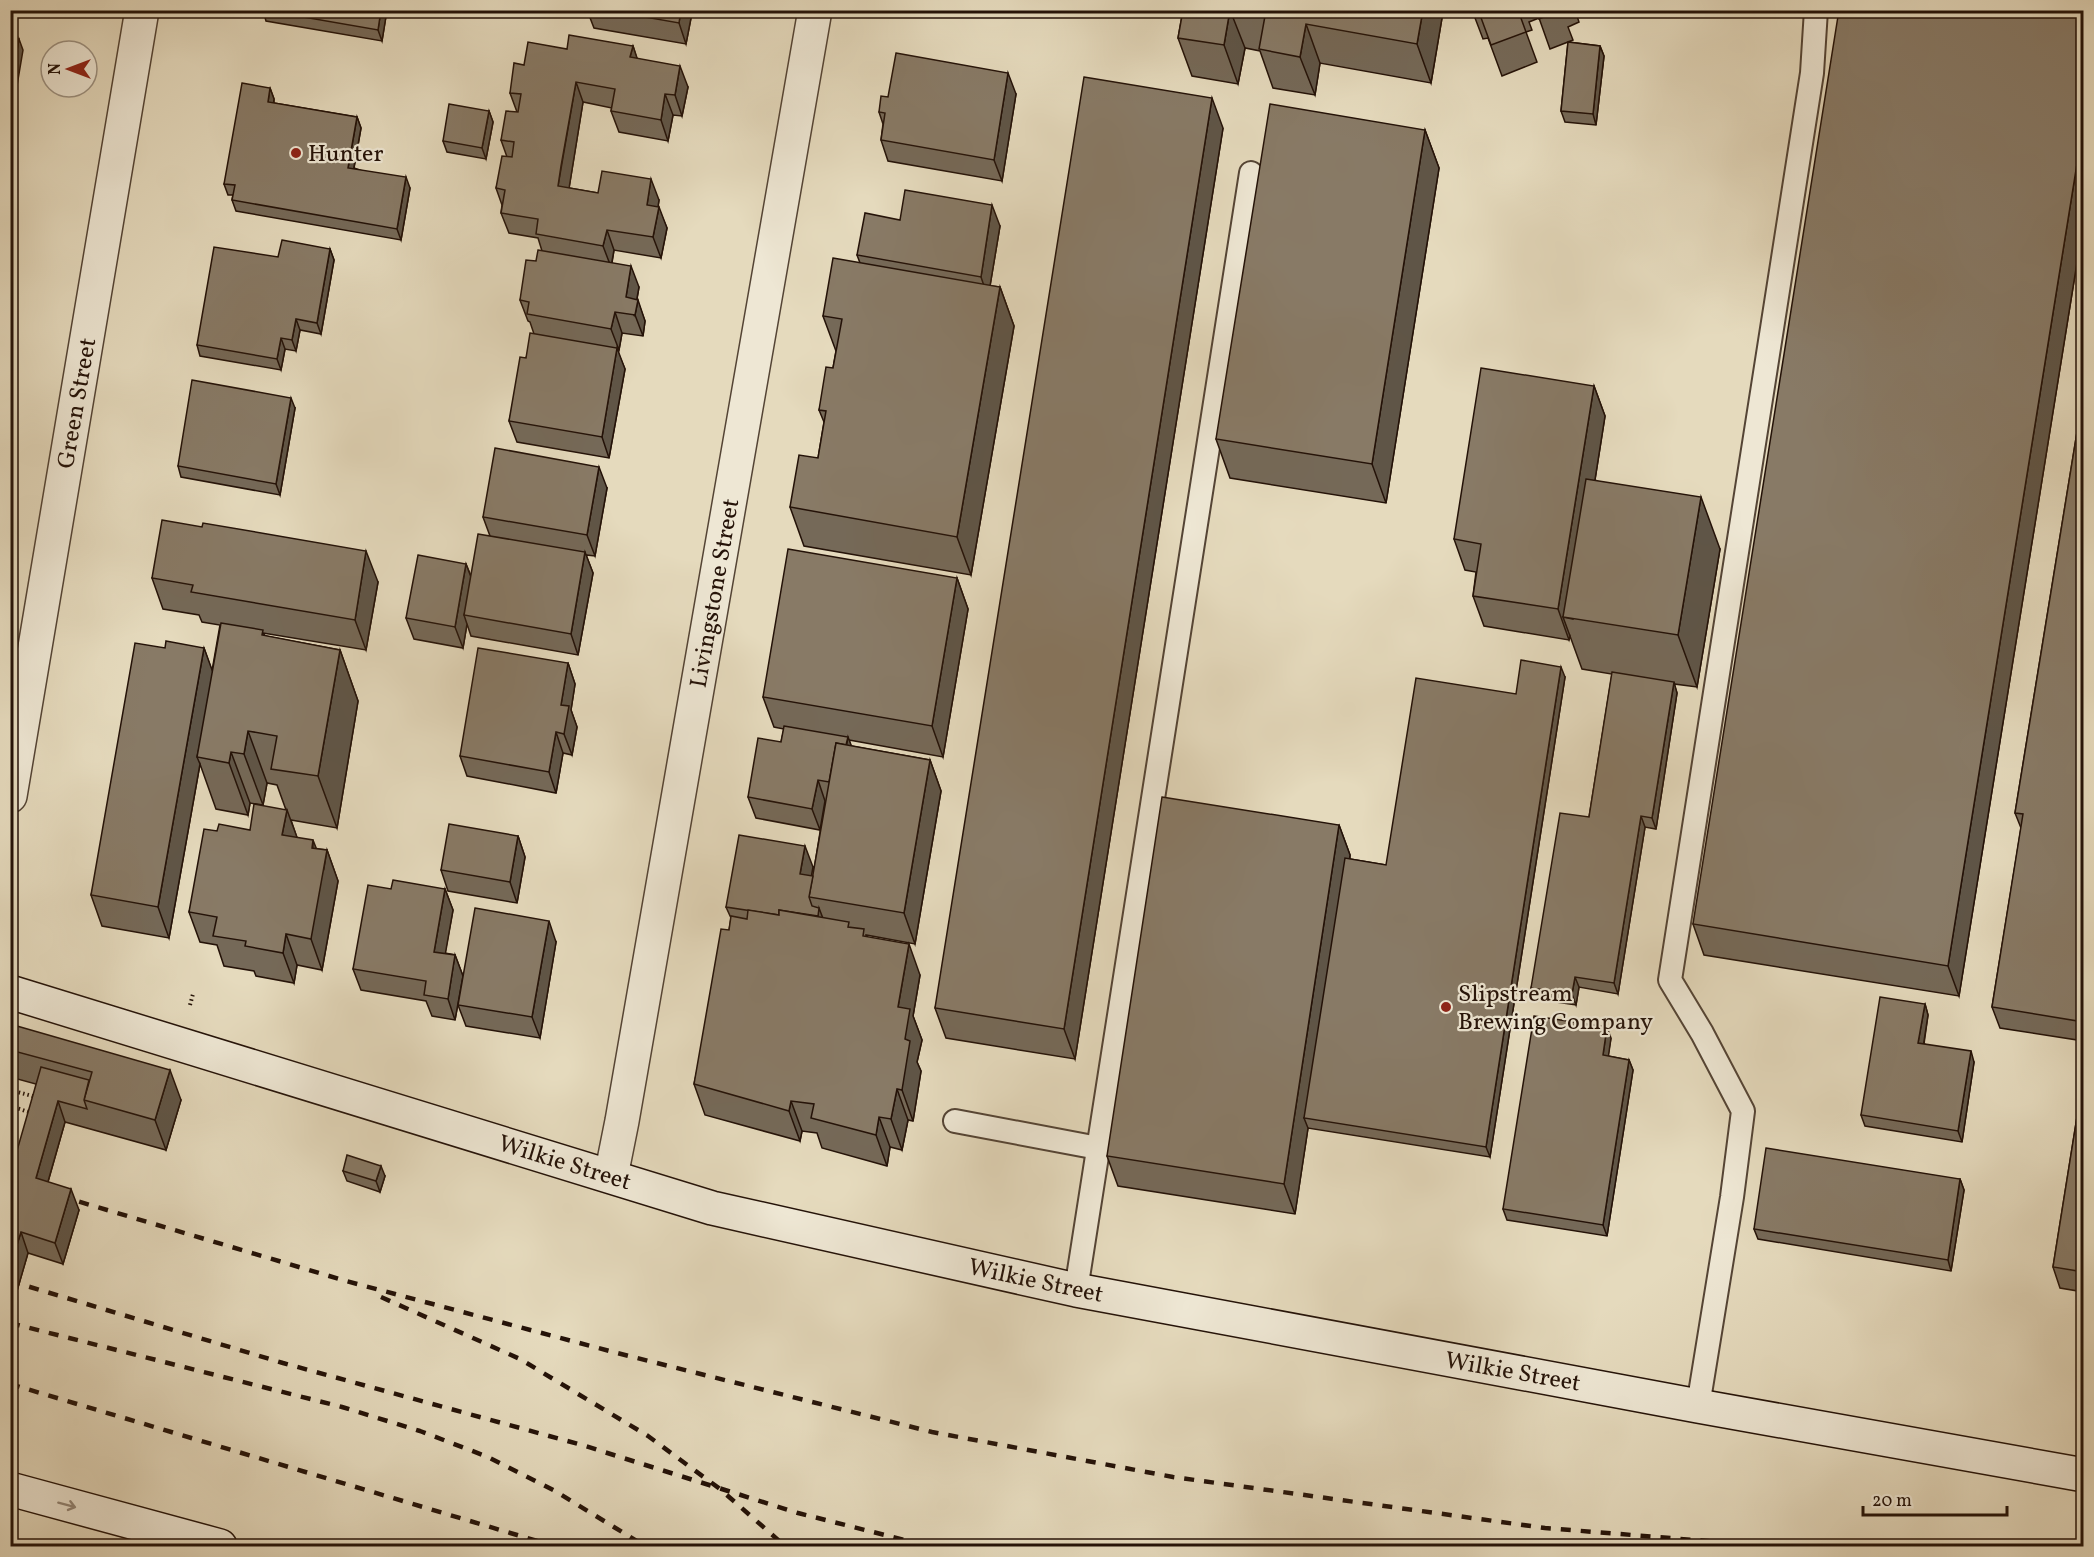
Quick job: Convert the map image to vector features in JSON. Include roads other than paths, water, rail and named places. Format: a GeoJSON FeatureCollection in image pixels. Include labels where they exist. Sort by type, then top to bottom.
{"type":"FeatureCollection","features":[{"type":"Feature","properties":{"kind":"street","name":"Green Street"},"geometry":{"type":"LineString","coordinates":[[10,796],[142,10]]}},
{"type":"Feature","properties":{"kind":"street","name":"Livingstone Street"},"geometry":{"type":"LineString","coordinates":[[611,1176],[814,10]]}},
{"type":"Feature","properties":{"kind":"street","name":"Wilkie Street"},"geometry":{"type":"LineString","coordinates":[[10,992],[712,1208],[1076,1290],[1698,1406],[2084,1475]]}},
{"type":"Feature","properties":{"kind":"street"},"geometry":{"type":"LineString","coordinates":[[10,1489],[220,1546]]}},
{"type":"Feature","properties":{"kind":"lane"},"geometry":{"type":"LineString","coordinates":[[1698,1406],[1713,1325],[1743,1111],[1702,1033],[1670,980],[1812,73],[1816,10]]}},
{"type":"Feature","properties":{"kind":"lane"},"geometry":{"type":"LineString","coordinates":[[1076,1290],[1251,173]]}},
{"type":"Feature","properties":{"kind":"lane"},"geometry":{"type":"LineString","coordinates":[[955,1120],[1098,1148]]}},
{"type":"Feature","properties":{"kind":"railway"},"geometry":{"type":"LineString","coordinates":[[60,1196],[346,1281],[617,1353],[932,1432],[1173,1477],[1545,1528],[1769,1546]]}},
{"type":"Feature","properties":{"kind":"railway"},"geometry":{"type":"LineString","coordinates":[[10,1281],[283,1363],[582,1445],[798,1513],[928,1546]]}},
{"type":"Feature","properties":{"kind":"railway"},"geometry":{"type":"LineString","coordinates":[[381,1297],[520,1359],[648,1436],[720,1489],[785,1546]]}},
{"type":"Feature","properties":{"kind":"railway"},"geometry":{"type":"LineString","coordinates":[[10,1323],[342,1407],[420,1431],[488,1457],[555,1491],[645,1546]]}},
{"type":"Feature","properties":{"kind":"railway"},"geometry":{"type":"LineString","coordinates":[[10,1384],[554,1546]]}},
{"type":"Feature","properties":{"kind":"place","name":"Hunter"},"geometry":{"type":"Point","coordinates":[296,153]}},
{"type":"Feature","properties":{"kind":"place","name":"Slipstream Brewing Company"},"geometry":{"type":"Point","coordinates":[1446,1007]}}]}
